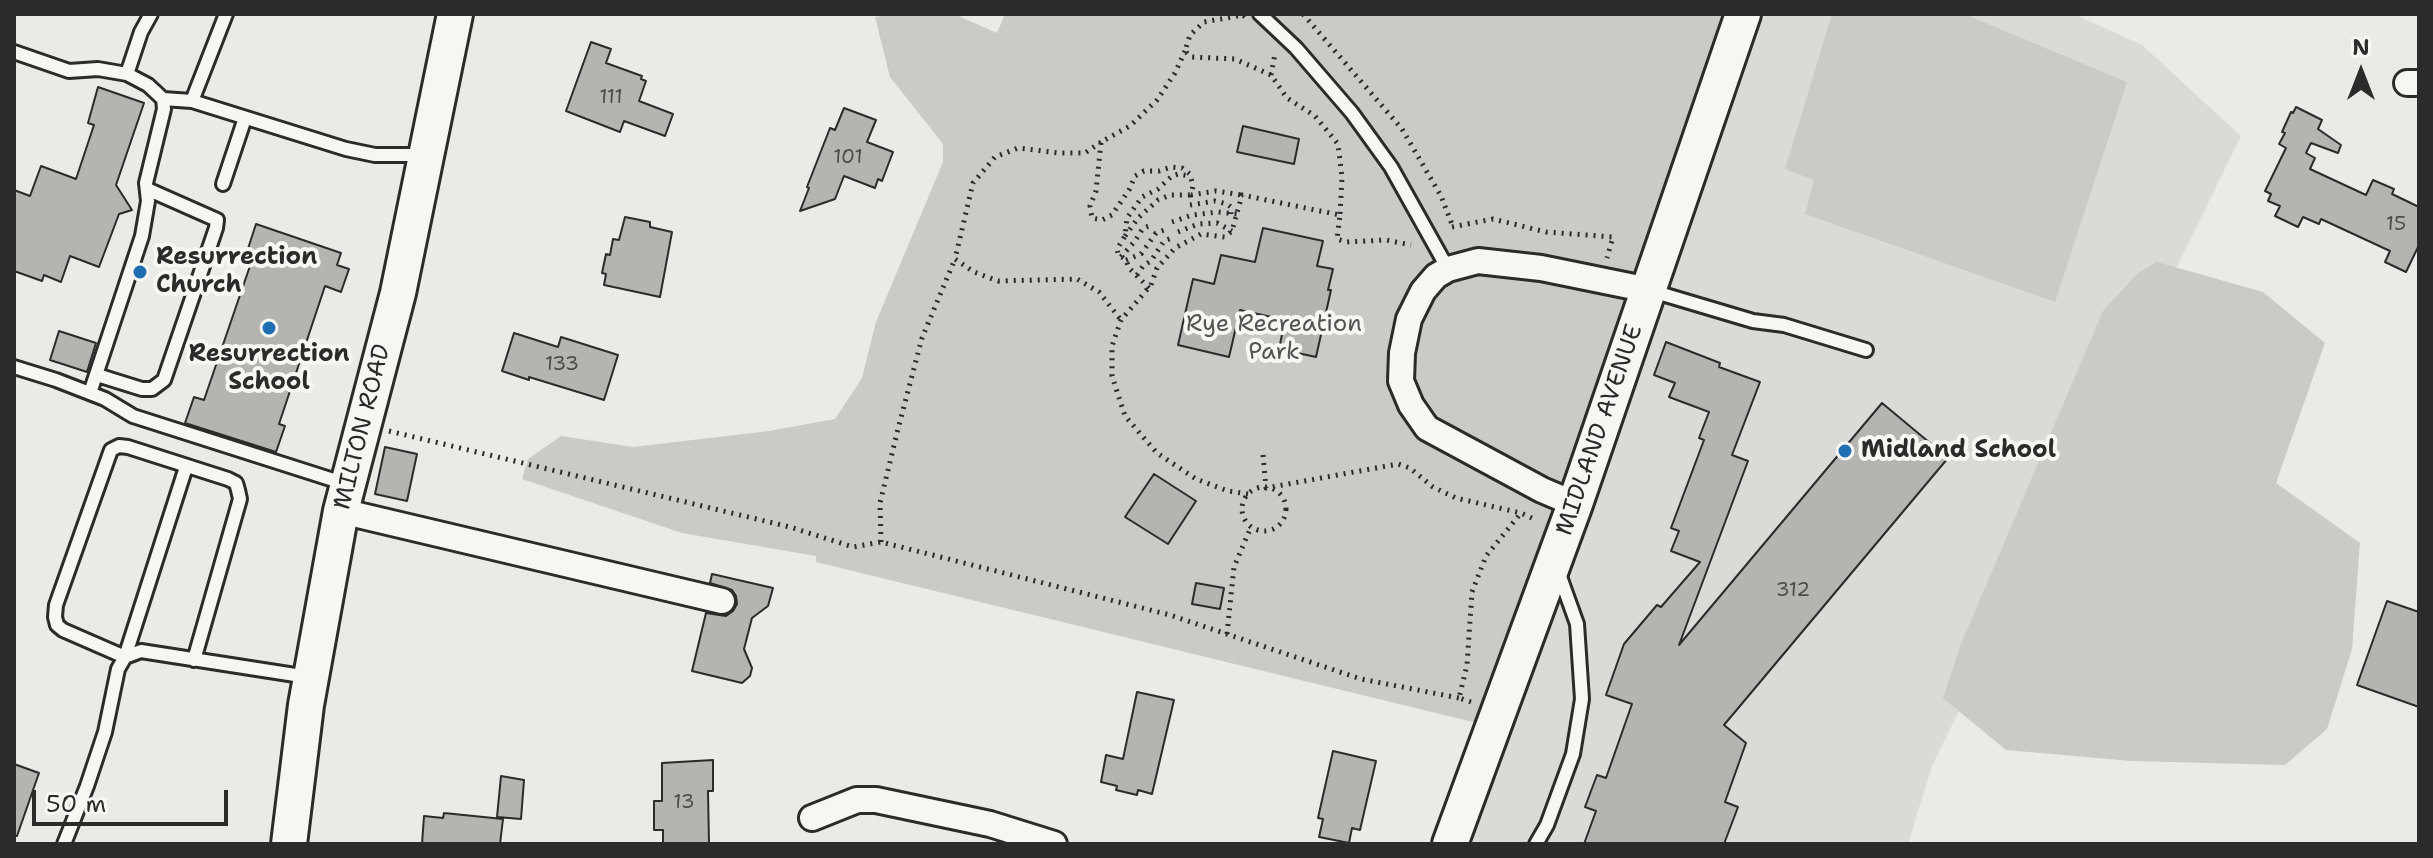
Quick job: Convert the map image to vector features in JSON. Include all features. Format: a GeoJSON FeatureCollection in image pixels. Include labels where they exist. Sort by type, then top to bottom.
{"type":"FeatureCollection","features":[{"type":"Feature","properties":{"kind":"street","name":"MILTON ROAD"},"geometry":{"type":"LineString","coordinates":[[289,844],[311,678],[344,498],[398,293],[455,14]]}},
{"type":"Feature","properties":{"kind":"street","name":"MIDLAND AVENUE"},"geometry":{"type":"LineString","coordinates":[[1450,844],[1575,504],[1743,14]]}},
{"type":"Feature","properties":{"kind":"street"},"geometry":{"type":"LineString","coordinates":[[1575,504],[1542,490],[1427,428],[1411,405],[1401,381],[1402,353],[1409,319],[1423,291],[1436,276],[1448,269],[1478,261],[1525,266],[1649,290]]}},
{"type":"Feature","properties":{"kind":"street"},"geometry":{"type":"LineString","coordinates":[[344,498],[722,601]]}},
{"type":"Feature","properties":{"kind":"street"},"geometry":{"type":"LineString","coordinates":[[812,818],[857,800],[876,800],[990,824],[1054,844]]}},
{"type":"Feature","properties":{"kind":"lane"},"geometry":{"type":"LineString","coordinates":[[127,74],[141,32],[151,14]]}},
{"type":"Feature","properties":{"kind":"lane"},"geometry":{"type":"LineString","coordinates":[[192,101],[226,14]]}},
{"type":"Feature","properties":{"kind":"lane"},"geometry":{"type":"LineString","coordinates":[[1260,14],[1296,48],[1360,124],[1391,167],[1448,269]]}},
{"type":"Feature","properties":{"kind":"lane"},"geometry":{"type":"LineString","coordinates":[[14,52],[69,71],[98,69],[127,74],[148,85],[163,99],[192,101],[346,149],[375,155],[426,155]]}},
{"type":"Feature","properties":{"kind":"lane"},"geometry":{"type":"LineString","coordinates":[[90,393],[142,236],[147,189],[164,109],[163,99]]}},
{"type":"Feature","properties":{"kind":"lane"},"geometry":{"type":"LineString","coordinates":[[223,184],[245,118]]}},
{"type":"Feature","properties":{"kind":"lane"},"geometry":{"type":"LineString","coordinates":[[97,375],[142,389],[152,389],[164,380],[216,228],[217,220],[147,189]]}},
{"type":"Feature","properties":{"kind":"lane"},"geometry":{"type":"LineString","coordinates":[[1649,290],[1866,350]]}},
{"type":"Feature","properties":{"kind":"lane"},"geometry":{"type":"LineString","coordinates":[[14,367],[90,393],[133,416],[344,498]]}},
{"type":"Feature","properties":{"kind":"lane"},"geometry":{"type":"LineString","coordinates":[[194,660],[240,499],[236,483],[119,446],[111,450],[56,605],[57,625],[125,657],[141,651],[194,660],[311,678]]}},
{"type":"Feature","properties":{"kind":"lane"},"geometry":{"type":"LineString","coordinates":[[64,844],[105,732],[118,669],[125,657],[186,467]]}},
{"type":"Feature","properties":{"kind":"lane"},"geometry":{"type":"LineString","coordinates":[[1536,844],[1547,825],[1573,754],[1582,699],[1577,624],[1554,559]]}},
{"type":"Feature","properties":{"kind":"path"},"geometry":{"type":"LineString","coordinates":[[1303,14],[1402,129],[1441,196],[1453,227]]}},
{"type":"Feature","properties":{"kind":"path"},"geometry":{"type":"LineString","coordinates":[[881,542],[880,503],[902,413],[922,338],[955,259],[973,183],[995,157],[1018,148],[1085,153],[1130,126],[1157,100],[1175,73],[1190,35],[1204,22],[1243,15]]}},
{"type":"Feature","properties":{"kind":"path"},"geometry":{"type":"LineString","coordinates":[[1185,51],[1191,57],[1235,59],[1271,75],[1287,98],[1315,116],[1338,144],[1342,177],[1337,239],[1346,242],[1386,240],[1411,245]]}},
{"type":"Feature","properties":{"kind":"path"},"geometry":{"type":"LineString","coordinates":[[1101,142],[1096,191],[1090,206],[1092,218],[1102,220],[1112,215],[1135,176],[1144,171],[1182,168],[1191,176],[1191,195]]}},
{"type":"Feature","properties":{"kind":"path"},"geometry":{"type":"LineString","coordinates":[[1125,236],[1127,218],[1142,197],[1158,189],[1172,176],[1191,176]]}},
{"type":"Feature","properties":{"kind":"path"},"geometry":{"type":"LineString","coordinates":[[1149,288],[1129,268],[1117,249],[1138,218],[1158,200],[1170,195],[1216,191],[1340,215]]}},
{"type":"Feature","properties":{"kind":"path"},"geometry":{"type":"LineString","coordinates":[[1242,195],[1234,214],[1232,231],[1225,237],[1201,234],[1175,248],[1157,268],[1149,288],[1121,320],[1112,346],[1112,376],[1125,416],[1157,453],[1196,479],[1228,491],[1248,494]]}},
{"type":"Feature","properties":{"kind":"path"},"geometry":{"type":"LineString","coordinates":[[1190,205],[1215,201],[1227,204],[1234,214]]}},
{"type":"Feature","properties":{"kind":"path"},"geometry":{"type":"LineString","coordinates":[[1172,222],[1192,215],[1234,214]]}},
{"type":"Feature","properties":{"kind":"path"},"geometry":{"type":"LineString","coordinates":[[1444,230],[1493,219],[1546,232],[1613,237],[1604,266]]}},
{"type":"Feature","properties":{"kind":"path"},"geometry":{"type":"LineString","coordinates":[[1178,232],[1198,224],[1217,223],[1232,231]]}},
{"type":"Feature","properties":{"kind":"path"},"geometry":{"type":"LineString","coordinates":[[1124,259],[1143,228],[1152,225]]}},
{"type":"Feature","properties":{"kind":"path"},"geometry":{"type":"LineString","coordinates":[[1124,259],[1141,254],[1156,233],[1167,229]]}},
{"type":"Feature","properties":{"kind":"path"},"geometry":{"type":"LineString","coordinates":[[1137,275],[1164,241],[1172,238]]}},
{"type":"Feature","properties":{"kind":"path"},"geometry":{"type":"LineString","coordinates":[[955,259],[974,272],[998,281],[1077,279],[1099,292],[1121,320]]}},
{"type":"Feature","properties":{"kind":"path"},"geometry":{"type":"LineString","coordinates":[[389,431],[790,527],[853,547],[881,542],[1170,615],[1361,679],[1472,702]]}},
{"type":"Feature","properties":{"kind":"path"},"geometry":{"type":"LineString","coordinates":[[1263,455],[1266,488]]}},
{"type":"Feature","properties":{"kind":"path"},"geometry":{"type":"LineString","coordinates":[[1266,488],[1275,490],[1285,500],[1286,514],[1278,526],[1265,531],[1246,522],[1242,507],[1248,494],[1254,490],[1398,464],[1410,468],[1433,487],[1456,498],[1521,513],[1536,520]]}},
{"type":"Feature","properties":{"kind":"path"},"geometry":{"type":"LineString","coordinates":[[1459,698],[1467,665],[1472,592],[1486,556],[1521,513],[1523,502]]}},
{"type":"Feature","properties":{"kind":"path"},"geometry":{"type":"LineString","coordinates":[[1227,634],[1234,567],[1251,527]]}},
{"type":"Feature","properties":{"kind":"shaded area","name":"Midland School"},"geometry":{"type":"Polygon","coordinates":[[[1761,14],[2074,14],[2142,45],[2241,136],[1932,766],[1908,844],[1462,844],[1761,14]]]}},
{"type":"Feature","properties":{"kind":"green space","name":"Rye Recreation Park"},"geometry":{"type":"Polygon","coordinates":[[[954,14],[997,33],[1005,14],[1734,14],[1481,724],[816,562],[816,556],[682,533],[522,479],[528,459],[561,436],[633,447],[769,431],[835,419],[862,378],[876,322],[943,162],[943,144],[890,77],[875,17],[954,14]]]}},
{"type":"Feature","properties":{"kind":"green space"},"geometry":{"type":"Polygon","coordinates":[[[1832,14],[1964,14],[2127,82],[2055,302],[1805,214],[1814,180],[1785,169],[1832,14]]]}},
{"type":"Feature","properties":{"kind":"green space"},"geometry":{"type":"Polygon","coordinates":[[[2157,262],[2263,292],[2325,343],[2276,483],[2360,543],[2352,649],[2327,729],[2285,765],[2131,761],[2006,750],[1943,698],[1961,644],[2103,311],[2137,274],[2157,262]]]}},
{"type":"Feature","properties":{"kind":"building"},"geometry":{"type":"Polygon","coordinates":[[[591,42],[611,49],[606,63],[642,76],[641,79],[646,81],[639,101],[673,114],[665,136],[624,121],[620,132],[566,111],[591,42]]]}},
{"type":"Feature","properties":{"kind":"building"},"geometry":{"type":"Polygon","coordinates":[[[98,87],[144,103],[116,185],[132,210],[119,214],[99,267],[70,256],[61,282],[44,275],[42,281],[14,271],[14,190],[30,196],[41,166],[76,179],[94,125],[88,123],[98,87]]]}},
{"type":"Feature","properties":{"kind":"building"},"geometry":{"type":"Polygon","coordinates":[[[2296,107],[2322,120],[2318,129],[2341,145],[2338,153],[2311,143],[2306,153],[2315,158],[2310,169],[2366,195],[2373,180],[2394,189],[2392,194],[2419,207],[2419,245],[2406,272],[2385,262],[2390,251],[2321,219],[2319,224],[2303,217],[2298,227],[2275,216],[2280,206],[2268,201],[2271,194],[2265,191],[2286,148],[2279,144],[2291,112],[2296,107]]]}},
{"type":"Feature","properties":{"kind":"building"},"geometry":{"type":"Polygon","coordinates":[[[844,108],[876,120],[867,142],[893,152],[882,181],[878,179],[875,188],[844,176],[835,199],[800,211],[830,128],[835,130],[844,108]]]}},
{"type":"Feature","properties":{"kind":"building"},"geometry":{"type":"Polygon","coordinates":[[[1243,126],[1299,139],[1294,164],[1237,152],[1243,126]]]}},
{"type":"Feature","properties":{"kind":"building"},"geometry":{"type":"Polygon","coordinates":[[[625,217],[650,222],[650,227],[672,232],[660,297],[604,285],[606,274],[602,273],[606,254],[610,255],[613,239],[619,240],[625,217]]]}},
{"type":"Feature","properties":{"kind":"building"},"geometry":{"type":"Polygon","coordinates":[[[256,224],[341,253],[337,265],[349,269],[341,292],[325,286],[279,424],[285,426],[276,452],[185,423],[194,397],[204,400],[251,263],[244,261],[256,224]]]}},
{"type":"Feature","properties":{"kind":"building"},"geometry":{"type":"Polygon","coordinates":[[[1263,228],[1323,241],[1317,266],[1333,269],[1316,357],[1279,349],[1285,320],[1240,310],[1229,357],[1178,345],[1193,279],[1214,284],[1221,255],[1255,262],[1263,228]]]}},
{"type":"Feature","properties":{"kind":"building"},"geometry":{"type":"Polygon","coordinates":[[[59,331],[96,343],[87,372],[50,360],[59,331]]]}},
{"type":"Feature","properties":{"kind":"building"},"geometry":{"type":"Polygon","coordinates":[[[514,333],[558,347],[561,337],[618,355],[604,400],[502,371],[514,333]]]}},
{"type":"Feature","properties":{"kind":"building","name":"Midland School"},"geometry":{"type":"Polygon","coordinates":[[[1666,342],[1760,382],[1732,455],[1748,461],[1679,645],[1882,403],[1948,458],[1724,725],[1746,743],[1725,802],[1738,807],[1724,844],[1584,844],[1596,811],[1585,807],[1597,775],[1606,778],[1632,704],[1606,695],[1624,644],[1700,562],[1671,551],[1679,531],[1671,528],[1704,440],[1699,438],[1709,412],[1669,397],[1675,383],[1654,375],[1666,342]]]}},
{"type":"Feature","properties":{"kind":"building"},"geometry":{"type":"Polygon","coordinates":[[[385,447],[417,454],[407,501],[375,494],[385,447]]]}},
{"type":"Feature","properties":{"kind":"building"},"geometry":{"type":"Polygon","coordinates":[[[1154,474],[1196,501],[1168,544],[1125,517],[1154,474]]]}},
{"type":"Feature","properties":{"kind":"building"},"geometry":{"type":"Polygon","coordinates":[[[712,574],[773,588],[768,606],[752,618],[744,649],[752,668],[750,676],[742,683],[692,671],[706,613],[726,616],[737,604],[732,590],[710,583],[712,574]]]}},
{"type":"Feature","properties":{"kind":"building"},"geometry":{"type":"Polygon","coordinates":[[[1196,583],[1224,588],[1220,609],[1192,604],[1196,583]]]}},
{"type":"Feature","properties":{"kind":"building"},"geometry":{"type":"Polygon","coordinates":[[[2387,601],[2419,612],[2419,707],[2357,685],[2387,601]]]}},
{"type":"Feature","properties":{"kind":"building"},"geometry":{"type":"Polygon","coordinates":[[[1137,692],[1174,700],[1152,794],[1138,790],[1137,795],[1116,790],[1117,786],[1101,782],[1106,755],[1123,759],[1137,692]]]}},
{"type":"Feature","properties":{"kind":"building"},"geometry":{"type":"Polygon","coordinates":[[[1333,751],[1376,761],[1360,830],[1352,828],[1349,843],[1319,837],[1323,819],[1318,818],[1333,751]]]}},
{"type":"Feature","properties":{"kind":"building"},"geometry":{"type":"Polygon","coordinates":[[[713,760],[713,791],[708,791],[709,844],[663,844],[663,830],[654,830],[654,801],[662,801],[662,763],[713,760]]]}},
{"type":"Feature","properties":{"kind":"building"},"geometry":{"type":"Polygon","coordinates":[[[14,764],[39,773],[17,836],[14,836],[14,764]]]}},
{"type":"Feature","properties":{"kind":"building"},"geometry":{"type":"Polygon","coordinates":[[[501,776],[524,780],[521,819],[497,817],[501,776]]]}},
{"type":"Feature","properties":{"kind":"building"},"geometry":{"type":"Polygon","coordinates":[[[444,813],[503,819],[500,844],[422,844],[424,816],[443,818],[444,813]]]}},
{"type":"Feature","properties":{"kind":"place","name":"Resurrection Church"},"geometry":{"type":"Point","coordinates":[140,272]}},
{"type":"Feature","properties":{"kind":"place","name":"Resurrection School"},"geometry":{"type":"Point","coordinates":[269,328]}},
{"type":"Feature","properties":{"kind":"place","name":"Midland School"},"geometry":{"type":"Point","coordinates":[1845,451]}}]}
